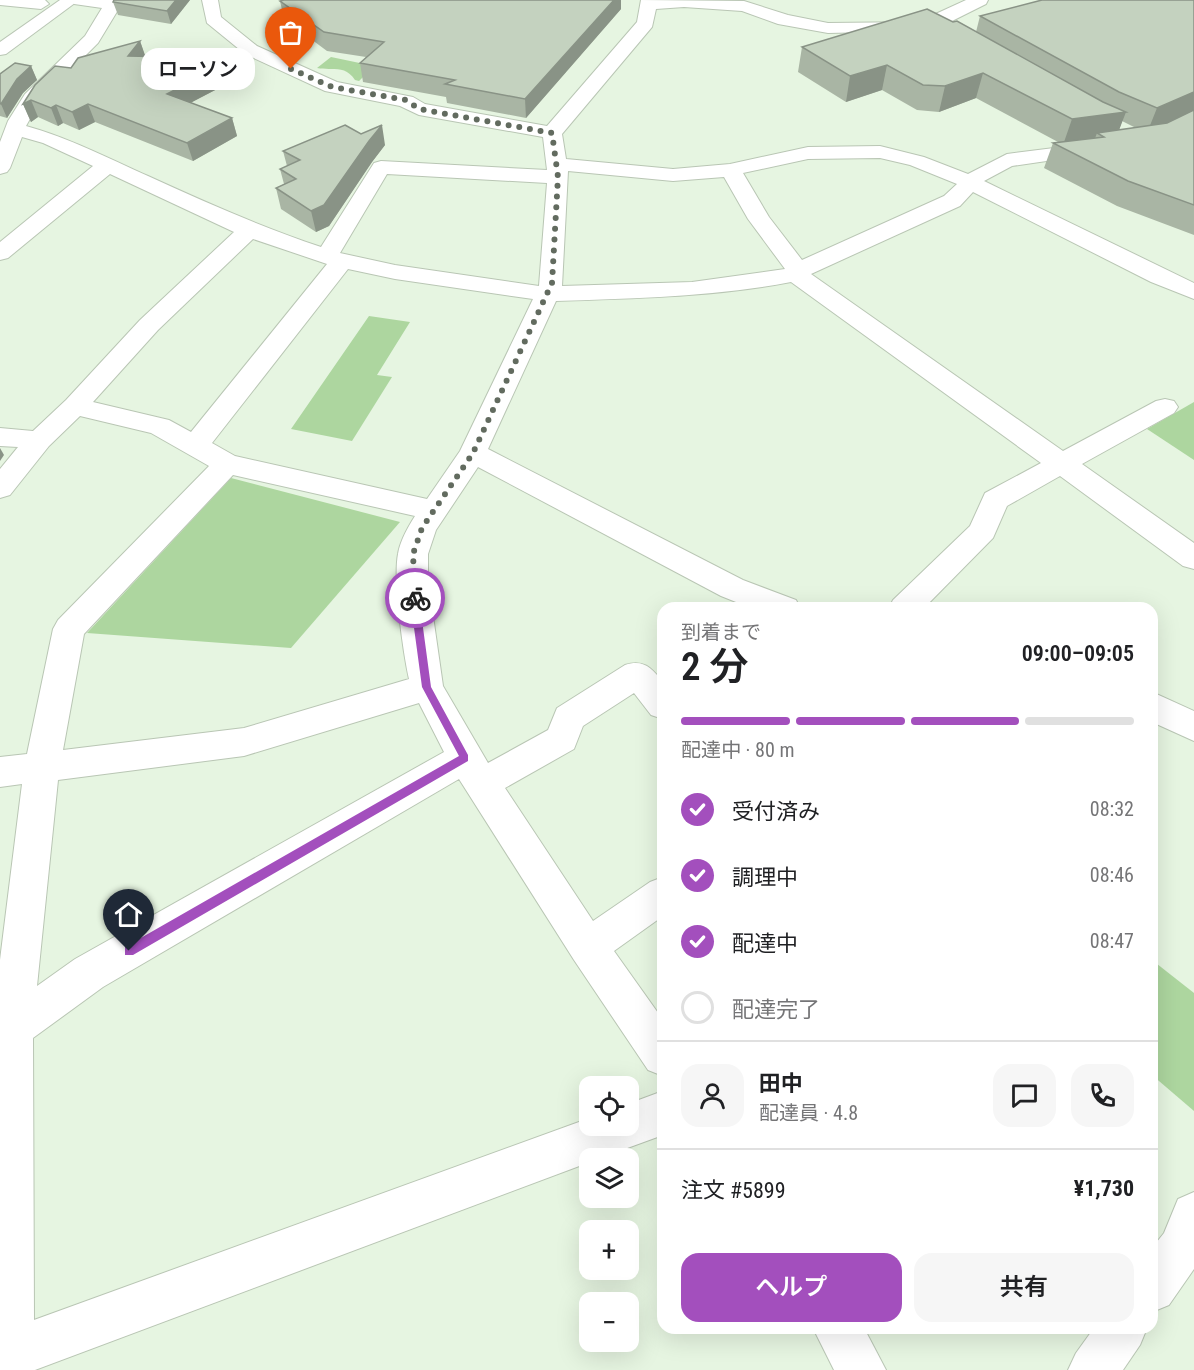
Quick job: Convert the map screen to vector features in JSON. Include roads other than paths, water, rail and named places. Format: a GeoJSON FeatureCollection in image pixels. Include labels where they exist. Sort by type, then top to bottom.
{"type":"FeatureCollection","features":[{"type":"Feature","properties":{"kind":"street"},"geometry":{"type":"LineString","coordinates":[[0,0],[44,2]]}},
{"type":"Feature","properties":{"kind":"street"},"geometry":{"type":"LineString","coordinates":[[0,50],[71,0]]}},
{"type":"Feature","properties":{"kind":"street"},"geometry":{"type":"LineString","coordinates":[[80,0],[112,5],[170,0]]}},
{"type":"Feature","properties":{"kind":"street"},"geometry":{"type":"LineString","coordinates":[[210,0],[213,19],[251,50],[332,87],[406,100],[419,109],[552,133]]}},
{"type":"Feature","properties":{"kind":"street"},"geometry":{"type":"LineString","coordinates":[[930,26],[935,21],[980,0]]}},
{"type":"Feature","properties":{"kind":"street"},"geometry":{"type":"LineString","coordinates":[[0,31],[44,2]]}},
{"type":"Feature","properties":{"kind":"street"},"geometry":{"type":"LineString","coordinates":[[628,2],[684,2],[744,6],[784,20],[828,28],[930,26],[951,35]]}},
{"type":"Feature","properties":{"kind":"street"},"geometry":{"type":"LineString","coordinates":[[649,2],[646,23],[552,133],[558,171],[552,283],[473,453],[422,528],[413,554],[412,581],[427,687],[473,771],[588,947],[657,1046]]}},
{"type":"Feature","properties":{"kind":"street"},"geometry":{"type":"LineString","coordinates":[[0,168],[11,124],[32,98],[92,39],[112,5]]}},
{"type":"Feature","properties":{"kind":"street"},"geometry":{"type":"LineString","coordinates":[[11,124],[109,164],[249,230],[334,259],[395,272],[547,294],[692,289],[755,282],[797,273],[809,265],[952,201],[979,175],[1007,160],[1116,146]]}},
{"type":"Feature","properties":{"kind":"street"},"geometry":{"type":"LineString","coordinates":[[195,446],[334,259],[381,167],[673,175],[730,170],[808,153],[880,152],[917,161],[971,184],[1194,292]]}},
{"type":"Feature","properties":{"kind":"street"},"geometry":{"type":"LineString","coordinates":[[0,253],[109,164]]}},
{"type":"Feature","properties":{"kind":"street"},"geometry":{"type":"LineString","coordinates":[[730,170],[759,219],[797,273],[1194,558]]}},
{"type":"Feature","properties":{"kind":"street"},"geometry":{"type":"LineString","coordinates":[[0,488],[39,440],[75,406],[148,325],[249,230]]}},
{"type":"Feature","properties":{"kind":"street"},"geometry":{"type":"LineString","coordinates":[[75,406],[160,426],[227,464],[433,510]]}},
{"type":"Feature","properties":{"kind":"street"},"geometry":{"type":"LineString","coordinates":[[910,602],[983,531],[995,500],[1165,407]]}},
{"type":"Feature","properties":{"kind":"street"},"geometry":{"type":"LineString","coordinates":[[0,437],[39,440]]}},
{"type":"Feature","properties":{"kind":"street"},"geometry":{"type":"LineString","coordinates":[[473,453],[732,588],[769,602]]}},
{"type":"Feature","properties":{"kind":"street"},"geometry":{"type":"LineString","coordinates":[[227,464],[69,629],[42,767],[6,1029],[10,1361],[657,1115]]}},
{"type":"Feature","properties":{"kind":"street"},"geometry":{"type":"LineString","coordinates":[[6,1029],[89,973],[473,771],[562,739],[569,718],[637,674],[657,698]]}},
{"type":"Feature","properties":{"kind":"street"},"geometry":{"type":"LineString","coordinates":[[0,772],[244,742],[427,687]]}},
{"type":"Feature","properties":{"kind":"street"},"geometry":{"type":"LineString","coordinates":[[1158,709],[1194,727]]}},
{"type":"Feature","properties":{"kind":"street"},"geometry":{"type":"LineString","coordinates":[[588,947],[657,898]]}},
{"type":"Feature","properties":{"kind":"street"},"geometry":{"type":"LineString","coordinates":[[1158,1280],[1180,1249],[1194,1215]]}},
{"type":"Feature","properties":{"kind":"street"},"geometry":{"type":"LineString","coordinates":[[840,1334],[861,1370]]}},
{"type":"Feature","properties":{"kind":"street"},"geometry":{"type":"LineString","coordinates":[[1093,1370],[1120,1334]]}},
{"type":"Feature","properties":{"kind":"place","name":"ローソン"},"geometry":{"type":"Point","coordinates":[291,69]}}]}
